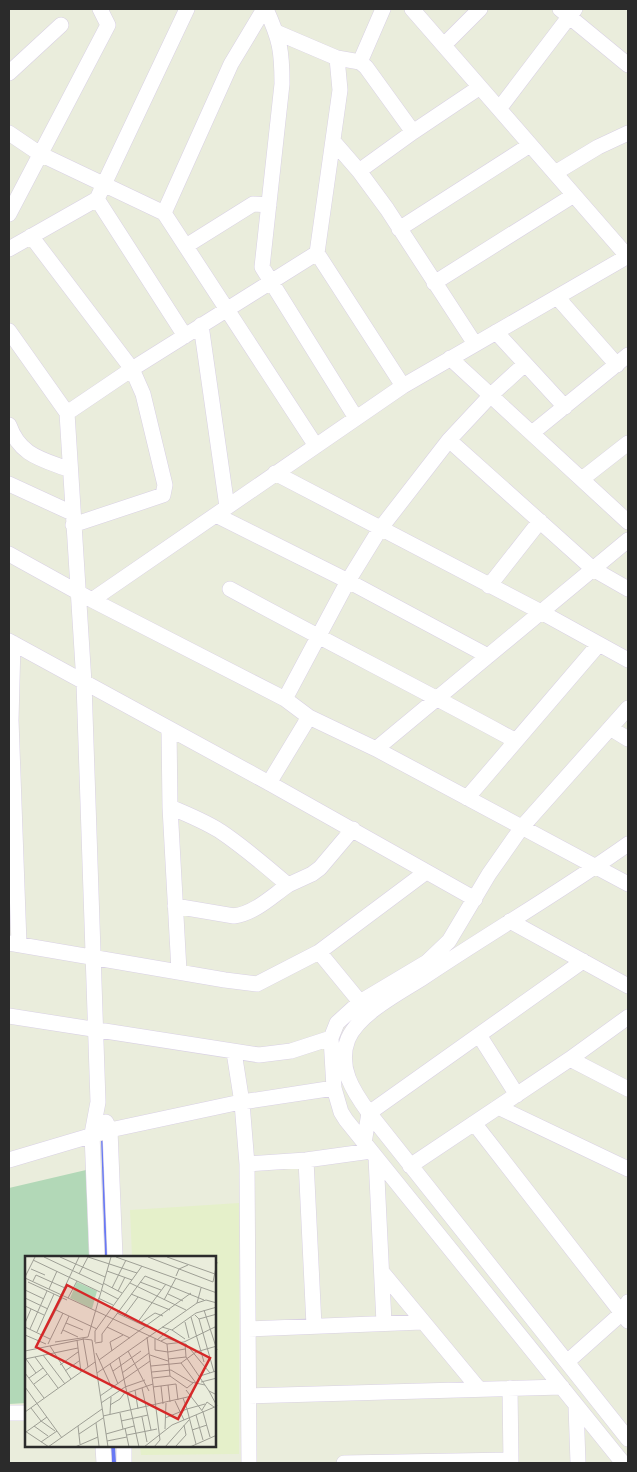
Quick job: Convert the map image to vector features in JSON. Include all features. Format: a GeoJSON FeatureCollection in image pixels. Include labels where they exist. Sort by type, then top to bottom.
{"type":"FeatureCollection","features":[{"type":"Feature","properties":{"kind":"street"},"geometry":{"type":"LineString","coordinates":[[9,214],[108,25],[100,9]]}},
{"type":"Feature","properties":{"kind":"street"},"geometry":{"type":"LineString","coordinates":[[9,249],[97,199],[187,9]]}},
{"type":"Feature","properties":{"kind":"street"},"geometry":{"type":"LineString","coordinates":[[164,213],[232,64],[265,9]]}},
{"type":"Feature","properties":{"kind":"street"},"geometry":{"type":"LineString","coordinates":[[265,9],[276,32],[282,54],[282,84],[262,267],[356,418]]}},
{"type":"Feature","properties":{"kind":"street"},"geometry":{"type":"LineString","coordinates":[[360,62],[383,9]]}},
{"type":"Feature","properties":{"kind":"street"},"geometry":{"type":"LineString","coordinates":[[92,600],[403,386],[628,256],[412,9]]}},
{"type":"Feature","properties":{"kind":"street"},"geometry":{"type":"LineString","coordinates":[[444,45],[480,9]]}},
{"type":"Feature","properties":{"kind":"street"},"geometry":{"type":"LineString","coordinates":[[499,109],[568,12],[628,65]]}},
{"type":"Feature","properties":{"kind":"street"},"geometry":{"type":"LineString","coordinates":[[9,74],[61,26]]}},
{"type":"Feature","properties":{"kind":"street"},"geometry":{"type":"LineString","coordinates":[[276,32],[337,58],[360,62],[366,67],[413,132]]}},
{"type":"Feature","properties":{"kind":"street"},"geometry":{"type":"LineString","coordinates":[[337,58],[340,90],[317,253],[403,386]]}},
{"type":"Feature","properties":{"kind":"street"},"geometry":{"type":"LineString","coordinates":[[359,170],[480,87]]}},
{"type":"Feature","properties":{"kind":"street"},"geometry":{"type":"LineString","coordinates":[[9,133],[40,154],[164,213],[316,446]]}},
{"type":"Feature","properties":{"kind":"street"},"geometry":{"type":"LineString","coordinates":[[555,173],[598,147],[628,133]]}},
{"type":"Feature","properties":{"kind":"street"},"geometry":{"type":"LineString","coordinates":[[333,141],[359,170],[475,344]]}},
{"type":"Feature","properties":{"kind":"street"},"geometry":{"type":"LineString","coordinates":[[400,229],[530,145]]}},
{"type":"Feature","properties":{"kind":"street"},"geometry":{"type":"LineString","coordinates":[[434,283],[574,194]]}},
{"type":"Feature","properties":{"kind":"street"},"geometry":{"type":"LineString","coordinates":[[97,199],[185,336]]}},
{"type":"Feature","properties":{"kind":"street"},"geometry":{"type":"LineString","coordinates":[[186,246],[253,204],[269,205]]}},
{"type":"Feature","properties":{"kind":"street"},"geometry":{"type":"LineString","coordinates":[[9,484],[72,519],[163,495],[164,485],[143,394],[132,369],[31,236]]}},
{"type":"Feature","properties":{"kind":"street"},"geometry":{"type":"LineString","coordinates":[[67,413],[132,369],[317,253]]}},
{"type":"Feature","properties":{"kind":"street"},"geometry":{"type":"LineString","coordinates":[[532,433],[622,360],[557,297]]}},
{"type":"Feature","properties":{"kind":"street"},"geometry":{"type":"LineString","coordinates":[[201,325],[222,511]]}},
{"type":"Feature","properties":{"kind":"street"},"geometry":{"type":"LineString","coordinates":[[9,331],[67,413],[72,519],[84,683],[98,1102],[92,1134],[97,1256]]}},
{"type":"Feature","properties":{"kind":"street"},"geometry":{"type":"LineString","coordinates":[[496,332],[565,407]]}},
{"type":"Feature","properties":{"kind":"street"},"geometry":{"type":"LineString","coordinates":[[450,358],[628,522]]}},
{"type":"Feature","properties":{"kind":"street"},"geometry":{"type":"LineString","coordinates":[[285,699],[348,581],[380,529],[449,440],[491,395],[525,364]]}},
{"type":"Feature","properties":{"kind":"street"},"geometry":{"type":"LineString","coordinates":[[9,425],[17,442],[25,450],[34,456],[70,470]]}},
{"type":"Feature","properties":{"kind":"street"},"geometry":{"type":"LineString","coordinates":[[449,440],[593,569],[628,589]]}},
{"type":"Feature","properties":{"kind":"street"},"geometry":{"type":"LineString","coordinates":[[582,479],[628,443]]}},
{"type":"Feature","properties":{"kind":"street"},"geometry":{"type":"LineString","coordinates":[[276,473],[541,612],[628,660]]}},
{"type":"Feature","properties":{"kind":"street"},"geometry":{"type":"LineString","coordinates":[[222,511],[488,656]]}},
{"type":"Feature","properties":{"kind":"street"},"geometry":{"type":"LineString","coordinates":[[489,586],[540,521]]}},
{"type":"Feature","properties":{"kind":"street"},"geometry":{"type":"LineString","coordinates":[[376,749],[593,569],[622,552],[628,540]]}},
{"type":"Feature","properties":{"kind":"street"},"geometry":{"type":"LineString","coordinates":[[9,554],[92,600],[285,699],[309,717],[376,749],[628,884]]}},
{"type":"Feature","properties":{"kind":"street"},"geometry":{"type":"LineString","coordinates":[[230,589],[319,638],[438,698],[516,741]]}},
{"type":"Feature","properties":{"kind":"street"},"geometry":{"type":"LineString","coordinates":[[426,872],[319,952],[257,984],[14,944],[10,719],[11,642],[269,783],[475,899]]}},
{"type":"Feature","properties":{"kind":"street"},"geometry":{"type":"LineString","coordinates":[[467,798],[599,644]]}},
{"type":"Feature","properties":{"kind":"street"},"geometry":{"type":"LineString","coordinates":[[623,1463],[341,1112],[334,1088],[331,1038],[337,1023],[360,1002],[428,962],[448,941],[475,899],[488,874],[522,827],[628,708]]}},
{"type":"Feature","properties":{"kind":"street"},"geometry":{"type":"LineString","coordinates":[[269,783],[309,717]]}},
{"type":"Feature","properties":{"kind":"street"},"geometry":{"type":"LineString","coordinates":[[610,728],[628,740]]}},
{"type":"Feature","properties":{"kind":"street"},"geometry":{"type":"LineString","coordinates":[[169,729],[170,807],[179,971]]}},
{"type":"Feature","properties":{"kind":"street"},"geometry":{"type":"LineString","coordinates":[[170,807],[196,818],[219,831],[260,861],[288,885]]}},
{"type":"Feature","properties":{"kind":"street"},"geometry":{"type":"LineString","coordinates":[[175,906],[234,916],[254,910],[288,885],[312,874],[320,868],[353,830]]}},
{"type":"Feature","properties":{"kind":"street"},"geometry":{"type":"LineString","coordinates":[[628,844],[596,867],[371,1012],[357,1026],[349,1038],[345,1052],[346,1075],[355,1094],[410,1166],[628,1438]]}},
{"type":"Feature","properties":{"kind":"street"},"geometry":{"type":"LineString","coordinates":[[510,921],[628,986]]}},
{"type":"Feature","properties":{"kind":"street"},"geometry":{"type":"LineString","coordinates":[[319,952],[360,1002]]}},
{"type":"Feature","properties":{"kind":"street"},"geometry":{"type":"LineString","coordinates":[[369,1113],[583,961]]}},
{"type":"Feature","properties":{"kind":"street"},"geometry":{"type":"LineString","coordinates":[[9,1016],[259,1055],[291,1051],[331,1038]]}},
{"type":"Feature","properties":{"kind":"street"},"geometry":{"type":"LineString","coordinates":[[410,1166],[570,1059],[628,1017]]}},
{"type":"Feature","properties":{"kind":"street"},"geometry":{"type":"LineString","coordinates":[[478,1035],[517,1095]]}},
{"type":"Feature","properties":{"kind":"street"},"geometry":{"type":"LineString","coordinates":[[234,1052],[242,1103],[246,1164],[250,1463]]}},
{"type":"Feature","properties":{"kind":"street"},"geometry":{"type":"LineString","coordinates":[[570,1059],[628,1089]]}},
{"type":"Feature","properties":{"kind":"street"},"geometry":{"type":"LineString","coordinates":[[9,1160],[110,1130],[242,1103],[334,1088]]}},
{"type":"Feature","properties":{"kind":"street"},"geometry":{"type":"LineString","coordinates":[[98,1102],[110,1130],[115,1256]]}},
{"type":"Feature","properties":{"kind":"street"},"geometry":{"type":"LineString","coordinates":[[498,1107],[628,1169]]}},
{"type":"Feature","properties":{"kind":"street"},"geometry":{"type":"LineString","coordinates":[[369,1113],[370,1150],[382,1272],[384,1324]]}},
{"type":"Feature","properties":{"kind":"street"},"geometry":{"type":"LineString","coordinates":[[474,1123],[626,1312],[567,1362]]}},
{"type":"Feature","properties":{"kind":"street"},"geometry":{"type":"LineString","coordinates":[[246,1164],[306,1160],[370,1150]]}},
{"type":"Feature","properties":{"kind":"street"},"geometry":{"type":"LineString","coordinates":[[306,1160],[314,1326]]}},
{"type":"Feature","properties":{"kind":"street"},"geometry":{"type":"LineString","coordinates":[[382,1272],[479,1389]]}},
{"type":"Feature","properties":{"kind":"street"},"geometry":{"type":"LineString","coordinates":[[248,1329],[422,1322]]}},
{"type":"Feature","properties":{"kind":"street"},"geometry":{"type":"LineString","coordinates":[[249,1396],[562,1387]]}},
{"type":"Feature","properties":{"kind":"street"},"geometry":{"type":"LineString","coordinates":[[344,1463],[511,1461],[510,1388]]}},
{"type":"Feature","properties":{"kind":"street"},"geometry":{"type":"LineString","coordinates":[[576,1404],[578,1463]]}},
{"type":"Feature","properties":{"kind":"street"},"geometry":{"type":"LineString","coordinates":[[9,1413],[25,1413]]}},
{"type":"Feature","properties":{"kind":"street"},"geometry":{"type":"LineString","coordinates":[[103,1447],[104,1463]]}},
{"type":"Feature","properties":{"kind":"street"},"geometry":{"type":"LineString","coordinates":[[124,1447],[124,1463]]}},
{"type":"Feature","properties":{"kind":"shaded area"},"geometry":{"type":"Polygon","coordinates":[[[86,1170],[89,1256],[25,1256],[25,1403],[9,1404],[9,1188],[86,1170]]]}},
{"type":"Feature","properties":{"kind":"shaded area"},"geometry":{"type":"Polygon","coordinates":[[[239,1203],[239,1454],[141,1455],[140,1447],[216,1447],[216,1256],[132,1256],[130,1210],[239,1203]]]}},
{"type":"Feature","properties":{"kind":"waterway"},"geometry":{"type":"LineString","coordinates":[[103,1137],[107,1256]]}},
{"type":"Feature","properties":{"kind":"waterway"},"geometry":{"type":"LineString","coordinates":[[113,1447],[114,1463]]}}]}
